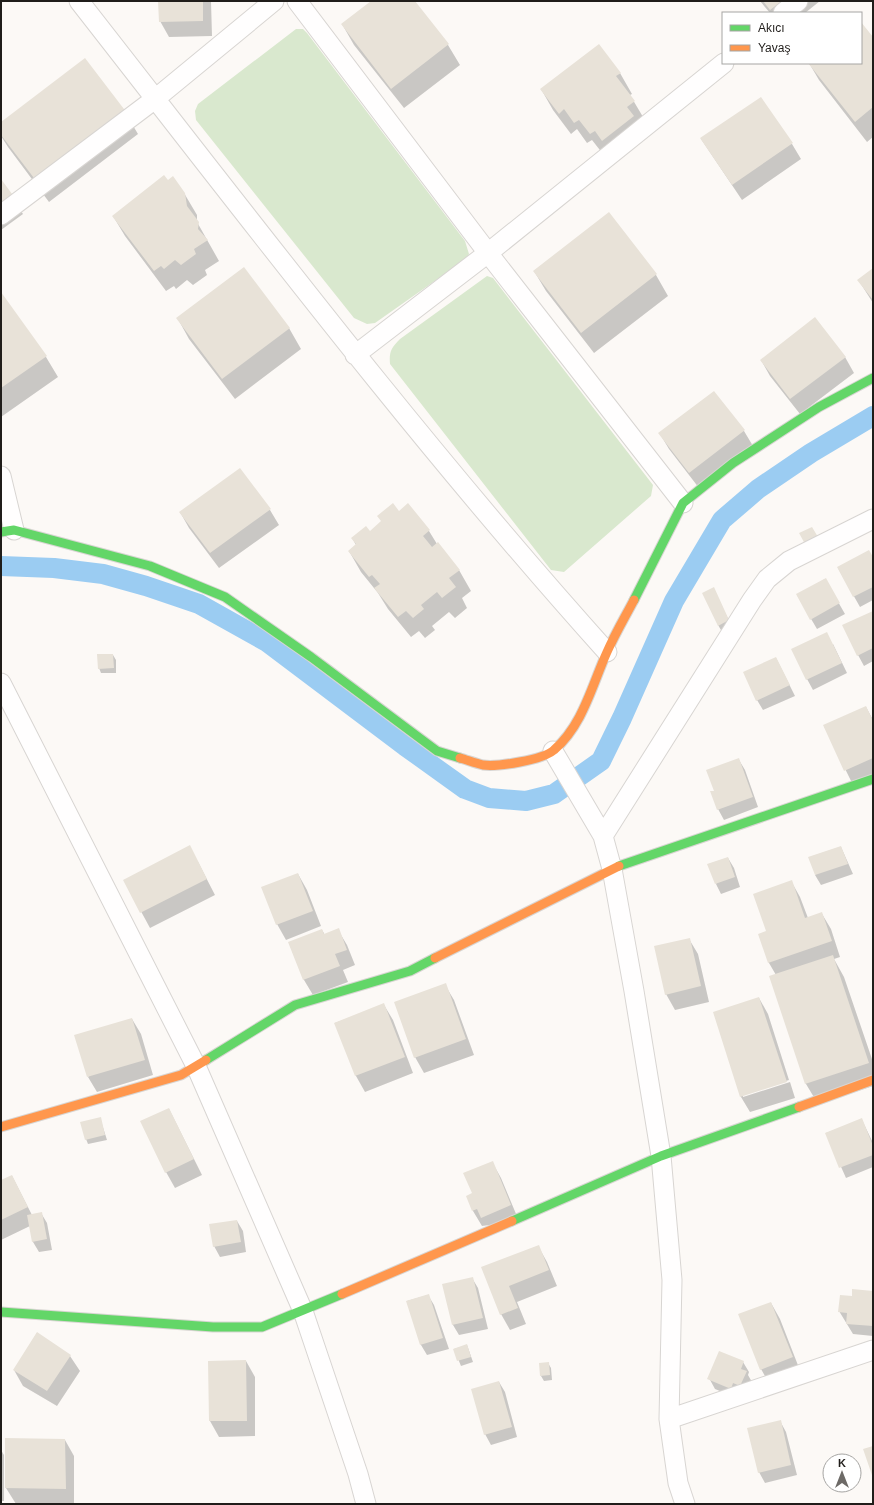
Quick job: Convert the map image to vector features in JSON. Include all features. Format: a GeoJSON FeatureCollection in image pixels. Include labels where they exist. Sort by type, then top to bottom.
{"type":"FeatureCollection","features":[{"type":"Feature","properties":{"kind":"street"},"geometry":{"type":"LineString","coordinates":[[78,1],[355,355],[531,568],[607,652]]}},
{"type":"Feature","properties":{"kind":"street"},"geometry":{"type":"LineString","coordinates":[[1,215],[155,99],[274,1]]}},
{"type":"Feature","properties":{"kind":"street"},"geometry":{"type":"LineString","coordinates":[[297,1],[488,253],[683,503]]}},
{"type":"Feature","properties":{"kind":"street"},"geometry":{"type":"LineString","coordinates":[[785,12],[798,1]]}},
{"type":"Feature","properties":{"kind":"street"},"geometry":{"type":"LineString","coordinates":[[355,355],[488,253],[723,64]]}},
{"type":"Feature","properties":{"kind":"street"},"geometry":{"type":"LineString","coordinates":[[557,759],[569,732],[582,712],[607,652],[683,503],[733,463],[786,428],[819,407],[873,378]]}},
{"type":"Feature","properties":{"kind":"street"},"geometry":{"type":"LineString","coordinates":[[1,476],[7,531],[150,566],[225,597],[311,657],[437,751],[484,765],[533,759],[557,759]]}},
{"type":"Feature","properties":{"kind":"street"},"geometry":{"type":"LineString","coordinates":[[603,836],[752,600],[767,579],[789,561],[873,519]]}},
{"type":"Feature","properties":{"kind":"street"},"geometry":{"type":"LineString","coordinates":[[1,683],[196,1066],[303,1311],[358,1474],[366,1504]]}},
{"type":"Feature","properties":{"kind":"street"},"geometry":{"type":"LineString","coordinates":[[557,759],[603,836],[612,869],[661,1156],[672,1280],[669,1420],[678,1483],[685,1504]]}},
{"type":"Feature","properties":{"kind":"street"},"geometry":{"type":"LineString","coordinates":[[1,1127],[181,1075],[295,1006],[410,971],[612,869],[873,779]]}},
{"type":"Feature","properties":{"kind":"street"},"geometry":{"type":"LineString","coordinates":[[1,1312],[213,1327],[262,1327],[303,1311],[661,1156],[873,1080]]}},
{"type":"Feature","properties":{"kind":"street"},"geometry":{"type":"LineString","coordinates":[[669,1420],[873,1350]]}},
{"type":"Feature","properties":{"kind":"green space"},"geometry":{"type":"Polygon","coordinates":[[[296,29],[303,29],[307,33],[465,241],[469,254],[466,259],[375,323],[367,324],[354,318],[196,120],[195,111],[198,104],[296,29]]]}},
{"type":"Feature","properties":{"kind":"green space"},"geometry":{"type":"Polygon","coordinates":[[[487,276],[493,278],[653,485],[651,496],[564,572],[551,570],[390,364],[391,350],[400,339],[487,276]]]}},
{"type":"Feature","properties":{"kind":"building"},"geometry":{"type":"Polygon","coordinates":[[[158,1],[203,1],[203,21],[159,22],[158,1]]]}},
{"type":"Feature","properties":{"kind":"building"},"geometry":{"type":"Polygon","coordinates":[[[371,1],[415,1],[449,44],[391,89],[341,24],[371,1]]]}},
{"type":"Feature","properties":{"kind":"building"},"geometry":{"type":"Polygon","coordinates":[[[763,1],[782,1],[770,10],[763,1]]]}},
{"type":"Feature","properties":{"kind":"building"},"geometry":{"type":"Polygon","coordinates":[[[862,23],[873,37],[873,107],[855,122],[809,64],[862,64],[862,23]]]}},
{"type":"Feature","properties":{"kind":"building"},"geometry":{"type":"Polygon","coordinates":[[[599,44],[621,73],[616,76],[635,101],[627,107],[634,116],[602,141],[595,131],[590,134],[579,120],[574,123],[564,109],[559,114],[540,89],[599,44]]]}},
{"type":"Feature","properties":{"kind":"building"},"geometry":{"type":"Polygon","coordinates":[[[85,58],[127,113],[37,182],[1,135],[1,122],[85,58]]]}},
{"type":"Feature","properties":{"kind":"building"},"geometry":{"type":"Polygon","coordinates":[[[761,97],[793,143],[732,185],[700,138],[761,97]]]}},
{"type":"Feature","properties":{"kind":"building"},"geometry":{"type":"Polygon","coordinates":[[[164,175],[168,180],[173,176],[185,193],[187,206],[199,222],[198,229],[208,240],[194,249],[196,254],[181,265],[175,260],[164,269],[161,266],[154,271],[112,216],[164,175]]]}},
{"type":"Feature","properties":{"kind":"building"},"geometry":{"type":"Polygon","coordinates":[[[1,179],[15,198],[1,208],[1,179]]]}},
{"type":"Feature","properties":{"kind":"building"},"geometry":{"type":"Polygon","coordinates":[[[609,212],[657,274],[581,333],[533,271],[609,212]]]}},
{"type":"Feature","properties":{"kind":"building"},"geometry":{"type":"Polygon","coordinates":[[[244,267],[290,328],[222,379],[176,318],[244,267]]]}},
{"type":"Feature","properties":{"kind":"building"},"geometry":{"type":"Polygon","coordinates":[[[873,268],[873,300],[857,280],[873,268]]]}},
{"type":"Feature","properties":{"kind":"building"},"geometry":{"type":"Polygon","coordinates":[[[1,292],[47,356],[1,388],[1,292]]]}},
{"type":"Feature","properties":{"kind":"building"},"geometry":{"type":"Polygon","coordinates":[[[815,317],[846,357],[790,399],[760,360],[815,317]]]}},
{"type":"Feature","properties":{"kind":"building"},"geometry":{"type":"Polygon","coordinates":[[[714,391],[745,430],[689,473],[658,433],[714,391]]]}},
{"type":"Feature","properties":{"kind":"building"},"geometry":{"type":"Polygon","coordinates":[[[240,468],[271,509],[210,553],[179,512],[240,468]]]}},
{"type":"Feature","properties":{"kind":"building"},"geometry":{"type":"Polygon","coordinates":[[[393,503],[399,511],[408,503],[430,530],[423,536],[432,547],[438,542],[460,570],[449,578],[456,587],[442,598],[437,592],[421,605],[424,609],[413,618],[406,611],[398,617],[374,588],[380,584],[372,575],[369,577],[348,551],[356,544],[351,538],[366,526],[370,531],[381,521],[377,516],[393,503]]]}},
{"type":"Feature","properties":{"kind":"building"},"geometry":{"type":"Polygon","coordinates":[[[812,527],[818,537],[805,544],[799,533],[812,527]]]}},
{"type":"Feature","properties":{"kind":"building"},"geometry":{"type":"Polygon","coordinates":[[[869,550],[873,557],[873,587],[853,597],[837,567],[869,550]]]}},
{"type":"Feature","properties":{"kind":"building"},"geometry":{"type":"Polygon","coordinates":[[[826,578],[840,603],[810,620],[796,594],[826,578]]]}},
{"type":"Feature","properties":{"kind":"building"},"geometry":{"type":"Polygon","coordinates":[[[714,587],[729,620],[718,626],[702,593],[714,587]]]}},
{"type":"Feature","properties":{"kind":"building"},"geometry":{"type":"Polygon","coordinates":[[[873,611],[873,648],[857,656],[842,625],[873,611]]]}},
{"type":"Feature","properties":{"kind":"building"},"geometry":{"type":"Polygon","coordinates":[[[827,632],[842,663],[806,680],[791,649],[827,632]]]}},
{"type":"Feature","properties":{"kind":"building"},"geometry":{"type":"Polygon","coordinates":[[[97,654],[113,654],[114,668],[98,669],[97,654]]]}},
{"type":"Feature","properties":{"kind":"building"},"geometry":{"type":"Polygon","coordinates":[[[776,657],[790,685],[756,701],[743,672],[776,657]]]}},
{"type":"Feature","properties":{"kind":"building"},"geometry":{"type":"Polygon","coordinates":[[[866,706],[873,721],[873,758],[844,771],[823,725],[866,706]]]}},
{"type":"Feature","properties":{"kind":"building"},"geometry":{"type":"Polygon","coordinates":[[[739,758],[753,797],[717,810],[710,791],[714,791],[706,770],[739,758]]]}},
{"type":"Feature","properties":{"kind":"building"},"geometry":{"type":"Polygon","coordinates":[[[190,845],[207,879],[140,913],[123,880],[190,845]]]}},
{"type":"Feature","properties":{"kind":"building"},"geometry":{"type":"Polygon","coordinates":[[[841,846],[848,864],[815,875],[808,857],[841,846]]]}},
{"type":"Feature","properties":{"kind":"building"},"geometry":{"type":"Polygon","coordinates":[[[728,857],[735,877],[715,884],[707,864],[728,857]]]}},
{"type":"Feature","properties":{"kind":"building"},"geometry":{"type":"Polygon","coordinates":[[[298,873],[313,911],[276,925],[261,887],[298,873]]]}},
{"type":"Feature","properties":{"kind":"building"},"geometry":{"type":"Polygon","coordinates":[[[792,880],[805,918],[822,912],[832,941],[768,963],[758,934],[766,931],[753,894],[792,880]]]}},
{"type":"Feature","properties":{"kind":"building"},"geometry":{"type":"Polygon","coordinates":[[[339,928],[347,950],[335,954],[340,966],[303,980],[288,942],[322,929],[324,934],[339,928]]]}},
{"type":"Feature","properties":{"kind":"building"},"geometry":{"type":"Polygon","coordinates":[[[690,938],[701,986],[665,995],[654,946],[690,938]]]}},
{"type":"Feature","properties":{"kind":"building"},"geometry":{"type":"Polygon","coordinates":[[[833,955],[869,1063],[805,1084],[769,976],[833,955]]]}},
{"type":"Feature","properties":{"kind":"building"},"geometry":{"type":"Polygon","coordinates":[[[446,983],[466,1039],[414,1058],[394,1002],[446,983]]]}},
{"type":"Feature","properties":{"kind":"building"},"geometry":{"type":"Polygon","coordinates":[[[759,997],[787,1082],[740,1097],[713,1012],[759,997]]]}},
{"type":"Feature","properties":{"kind":"building"},"geometry":{"type":"Polygon","coordinates":[[[384,1003],[405,1057],[355,1076],[334,1023],[384,1003]]]}},
{"type":"Feature","properties":{"kind":"building"},"geometry":{"type":"Polygon","coordinates":[[[132,1018],[145,1060],[87,1077],[74,1035],[132,1018]]]}},
{"type":"Feature","properties":{"kind":"building"},"geometry":{"type":"Polygon","coordinates":[[[169,1108],[194,1159],[165,1173],[140,1121],[169,1108]]]}},
{"type":"Feature","properties":{"kind":"building"},"geometry":{"type":"Polygon","coordinates":[[[101,1117],[105,1135],[85,1140],[80,1122],[101,1117]]]}},
{"type":"Feature","properties":{"kind":"building"},"geometry":{"type":"Polygon","coordinates":[[[862,1118],[873,1146],[873,1155],[839,1168],[825,1133],[862,1118]]]}},
{"type":"Feature","properties":{"kind":"building"},"geometry":{"type":"Polygon","coordinates":[[[493,1161],[511,1205],[481,1218],[477,1209],[472,1211],[466,1196],[472,1193],[463,1173],[493,1161]]]}},
{"type":"Feature","properties":{"kind":"building"},"geometry":{"type":"Polygon","coordinates":[[[12,1175],[28,1207],[1,1220],[1,1180],[12,1175]]]}},
{"type":"Feature","properties":{"kind":"building"},"geometry":{"type":"Polygon","coordinates":[[[42,1212],[47,1239],[32,1242],[27,1215],[42,1212]]]}},
{"type":"Feature","properties":{"kind":"building"},"geometry":{"type":"Polygon","coordinates":[[[237,1220],[241,1242],[213,1247],[209,1224],[237,1220]]]}},
{"type":"Feature","properties":{"kind":"building"},"geometry":{"type":"Polygon","coordinates":[[[539,1245],[549,1270],[509,1286],[518,1308],[500,1315],[481,1267],[539,1245]]]}},
{"type":"Feature","properties":{"kind":"building"},"geometry":{"type":"Polygon","coordinates":[[[473,1277],[483,1318],[452,1325],[442,1284],[473,1277]]]}},
{"type":"Feature","properties":{"kind":"building"},"geometry":{"type":"Polygon","coordinates":[[[852,1289],[873,1291],[873,1326],[846,1324],[847,1313],[838,1312],[840,1295],[852,1296],[852,1289]]]}},
{"type":"Feature","properties":{"kind":"building"},"geometry":{"type":"Polygon","coordinates":[[[429,1294],[443,1338],[420,1345],[406,1301],[429,1294]]]}},
{"type":"Feature","properties":{"kind":"building"},"geometry":{"type":"Polygon","coordinates":[[[771,1302],[793,1357],[760,1370],[738,1314],[771,1302]]]}},
{"type":"Feature","properties":{"kind":"building"},"geometry":{"type":"Polygon","coordinates":[[[37,1332],[71,1355],[47,1391],[13,1370],[37,1332]]]}},
{"type":"Feature","properties":{"kind":"building"},"geometry":{"type":"Polygon","coordinates":[[[467,1344],[471,1357],[457,1361],[453,1349],[467,1344]]]}},
{"type":"Feature","properties":{"kind":"building"},"geometry":{"type":"Polygon","coordinates":[[[719,1351],[744,1361],[741,1369],[747,1371],[740,1386],[733,1383],[731,1389],[707,1379],[719,1351]]]}},
{"type":"Feature","properties":{"kind":"building"},"geometry":{"type":"Polygon","coordinates":[[[246,1360],[247,1421],[209,1421],[208,1361],[246,1360]]]}},
{"type":"Feature","properties":{"kind":"building"},"geometry":{"type":"Polygon","coordinates":[[[549,1362],[550,1375],[540,1376],[539,1363],[549,1362]]]}},
{"type":"Feature","properties":{"kind":"building"},"geometry":{"type":"Polygon","coordinates":[[[499,1381],[512,1427],[484,1435],[471,1389],[499,1381]]]}},
{"type":"Feature","properties":{"kind":"building"},"geometry":{"type":"Polygon","coordinates":[[[781,1420],[791,1465],[758,1473],[747,1428],[781,1420]]]}},
{"type":"Feature","properties":{"kind":"building"},"geometry":{"type":"Polygon","coordinates":[[[5,1438],[65,1439],[66,1489],[5,1488],[5,1438]]]}},
{"type":"Feature","properties":{"kind":"building"},"geometry":{"type":"Polygon","coordinates":[[[873,1446],[873,1478],[863,1449],[873,1446]]]}},
{"type":"Feature","properties":{"kind":"waterway"},"geometry":{"type":"LineString","coordinates":[[1,566],[54,568],[103,574],[146,586],[199,604],[267,642],[405,746],[465,789],[489,798],[526,801],[554,794],[601,761],[622,718],[674,601],[722,520],[758,489],[811,453],[873,416]]}},
{"type":"Feature","properties":{"kind":"traffic: fast"},"geometry":{"type":"LineString","coordinates":[[634,600],[683,503],[733,463],[819,407],[873,378]]}},
{"type":"Feature","properties":{"kind":"traffic: fast"},"geometry":{"type":"LineString","coordinates":[[1,532],[14,530],[150,566],[225,597],[311,657],[437,751],[460,758]]}},
{"type":"Feature","properties":{"kind":"traffic: fast"},"geometry":{"type":"LineString","coordinates":[[619,866],[873,779]]}},
{"type":"Feature","properties":{"kind":"traffic: fast"},"geometry":{"type":"LineString","coordinates":[[206,1060],[295,1005],[410,971],[435,958]]}},
{"type":"Feature","properties":{"kind":"traffic: fast"},"geometry":{"type":"LineString","coordinates":[[512,1221],[661,1156],[799,1107]]}},
{"type":"Feature","properties":{"kind":"traffic: fast"},"geometry":{"type":"LineString","coordinates":[[1,1312],[213,1327],[262,1327],[342,1294]]}},
{"type":"Feature","properties":{"kind":"traffic: slow"},"geometry":{"type":"LineString","coordinates":[[460,758],[483,765],[498,765],[530,760],[548,754],[554,750],[564,740],[580,717],[610,645],[634,600]]}},
{"type":"Feature","properties":{"kind":"traffic: slow"},"geometry":{"type":"LineString","coordinates":[[435,958],[619,866]]}},
{"type":"Feature","properties":{"kind":"traffic: slow"},"geometry":{"type":"LineString","coordinates":[[1,1127],[181,1075],[206,1060]]}},
{"type":"Feature","properties":{"kind":"traffic: slow"},"geometry":{"type":"LineString","coordinates":[[799,1107],[873,1080]]}},
{"type":"Feature","properties":{"kind":"traffic: slow"},"geometry":{"type":"LineString","coordinates":[[342,1294],[512,1221]]}}]}
